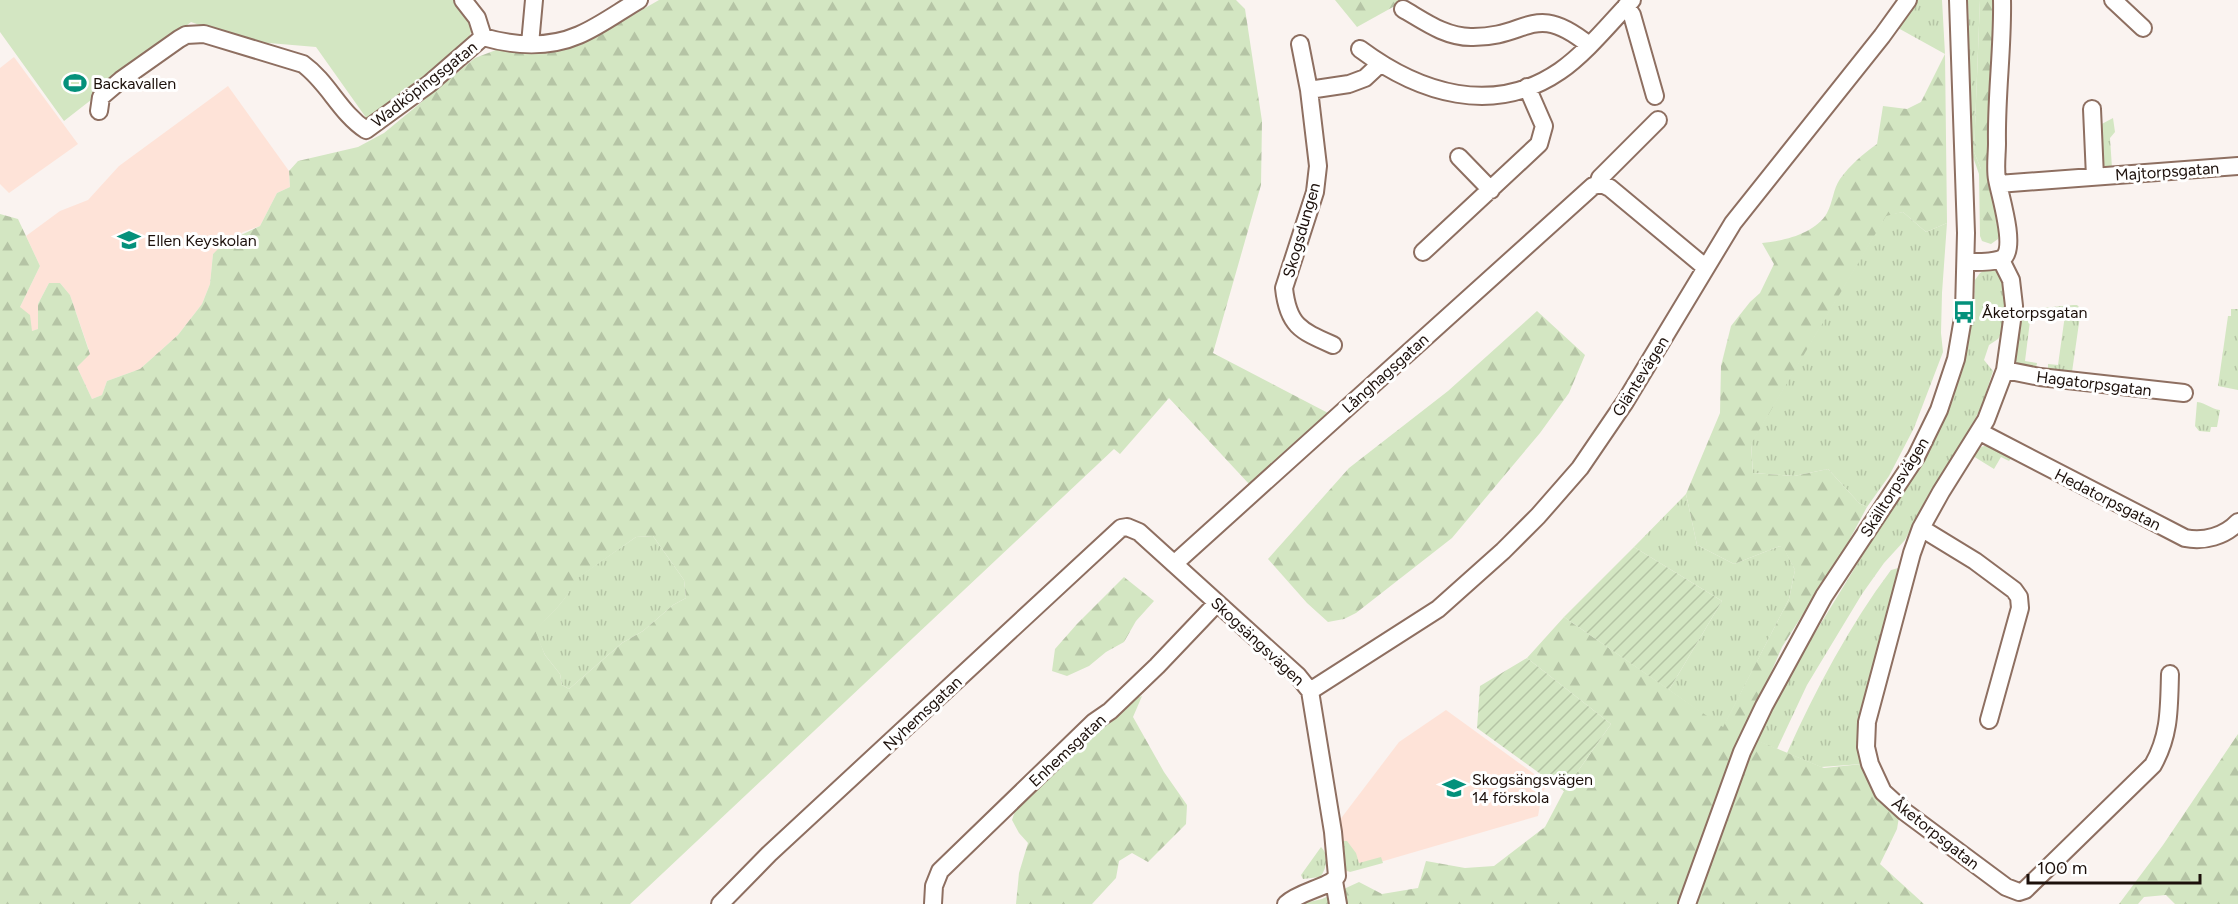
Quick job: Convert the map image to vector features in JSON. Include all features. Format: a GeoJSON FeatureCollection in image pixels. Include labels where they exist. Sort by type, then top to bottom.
{"type":"FeatureCollection","features":[{"type":"Feature","properties":{"kind":"street","name":"Wadköpingsgatan"},"geometry":{"type":"LineString","coordinates":[[99,111],[101,97],[120,80],[178,39],[186,35],[204,34],[303,64],[316,75],[352,120],[366,130],[429,84],[483,37],[477,18],[463,0]]}},
{"type":"Feature","properties":{"kind":"street"},"geometry":{"type":"LineString","coordinates":[[530,44],[534,0]]}},
{"type":"Feature","properties":{"kind":"street"},"geometry":{"type":"LineString","coordinates":[[483,37],[530,44],[557,42],[580,35],[639,0]]}},
{"type":"Feature","properties":{"kind":"street","name":"Gläntevägen"},"geometry":{"type":"LineString","coordinates":[[1310,691],[1438,609],[1538,516],[1580,467],[1625,402],[1733,224],[1908,0]]}},
{"type":"Feature","properties":{"kind":"street","name":"Skälltorpsvägen"},"geometry":{"type":"LineString","coordinates":[[1687,904],[1742,752],[1764,706],[1824,596],[1916,457],[1939,410],[1951,378],[1960,343],[1964,312],[1965,262],[1965,156],[1958,0]]}},
{"type":"Feature","properties":{"kind":"street"},"geometry":{"type":"LineString","coordinates":[[1965,262],[2001,260],[2006,256],[2008,237],[1998,184],[1997,126],[2002,0]]}},
{"type":"Feature","properties":{"kind":"street"},"geometry":{"type":"LineString","coordinates":[[2112,0],[2143,28]]}},
{"type":"Feature","properties":{"kind":"street"},"geometry":{"type":"LineString","coordinates":[[1360,49],[1380,64],[1414,82],[1444,93],[1494,95],[1527,87],[1558,72],[1589,45],[1630,2]]}},
{"type":"Feature","properties":{"kind":"street"},"geometry":{"type":"LineString","coordinates":[[1630,2],[1655,96]]}},
{"type":"Feature","properties":{"kind":"street"},"geometry":{"type":"LineString","coordinates":[[1403,9],[1441,30],[1466,37],[1494,35],[1531,21],[1550,19],[1569,27],[1589,45]]}},
{"type":"Feature","properties":{"kind":"street","name":"Skogsdungen"},"geometry":{"type":"LineString","coordinates":[[1300,44],[1309,90],[1318,166],[1315,192],[1284,288],[1290,317],[1307,334],[1333,345]]}},
{"type":"Feature","properties":{"kind":"street"},"geometry":{"type":"LineString","coordinates":[[1309,90],[1351,83],[1365,78],[1380,64]]}},
{"type":"Feature","properties":{"kind":"street"},"geometry":{"type":"LineString","coordinates":[[1423,252],[1531,153],[1542,137],[1544,126],[1527,87]]}},
{"type":"Feature","properties":{"kind":"street","name":"Majtorpsgatan"},"geometry":{"type":"LineString","coordinates":[[2092,109],[2095,177]]}},
{"type":"Feature","properties":{"kind":"street","name":"Långhagsgatan"},"geometry":{"type":"LineString","coordinates":[[1174,564],[1572,203],[1598,184],[1600,178],[1658,120]]}},
{"type":"Feature","properties":{"kind":"street"},"geometry":{"type":"LineString","coordinates":[[1460,157],[1491,190]]}},
{"type":"Feature","properties":{"kind":"street","name":"Majtorpsgatan"},"geometry":{"type":"LineString","coordinates":[[1998,184],[2238,166]]}},
{"type":"Feature","properties":{"kind":"street"},"geometry":{"type":"LineString","coordinates":[[1598,184],[1610,188],[1706,267]]}},
{"type":"Feature","properties":{"kind":"street","name":"Åketorpsgatan"},"geometry":{"type":"LineString","coordinates":[[2001,260],[2010,280],[2014,306],[2005,370],[1998,393],[1980,432],[1941,492],[1921,528],[1912,553],[1867,722],[1866,747],[1876,779],[1883,792],[1891,800],[2006,887],[2019,892],[2031,887],[2153,765],[2163,748],[2169,719],[2170,674]]}},
{"type":"Feature","properties":{"kind":"street","name":"Hagatorpsgatan"},"geometry":{"type":"LineString","coordinates":[[2005,370],[2040,377],[2184,393]]}},
{"type":"Feature","properties":{"kind":"street","name":"Hedatorpsgatan"},"geometry":{"type":"LineString","coordinates":[[1980,432],[2185,538],[2215,537],[2228,532],[2238,522]]}},
{"type":"Feature","properties":{"kind":"street","name":"Skogsängsvägen"},"geometry":{"type":"LineString","coordinates":[[1127,527],[1139,532],[1298,676],[1310,691],[1333,832],[1337,876],[1334,881],[1338,904]]}},
{"type":"Feature","properties":{"kind":"street","name":"Nyhemsgatan"},"geometry":{"type":"LineString","coordinates":[[720,904],[769,854],[1121,528],[1127,527]]}},
{"type":"Feature","properties":{"kind":"street"},"geometry":{"type":"LineString","coordinates":[[1921,528],[1975,561],[2019,597],[2020,608],[1989,720]]}},
{"type":"Feature","properties":{"kind":"street","name":"Enhemsgatan"},"geometry":{"type":"LineString","coordinates":[[933,904],[936,878],[948,863],[1094,722],[1110,711],[1157,666],[1217,603]]}},
{"type":"Feature","properties":{"kind":"street"},"geometry":{"type":"LineString","coordinates":[[1286,904],[1300,893],[1334,881]]}},
{"type":"Feature","properties":{"kind":"shaded area"},"geometry":{"type":"Polygon","coordinates":[[[14,57],[78,144],[9,193],[0,184],[0,68],[14,57]]]}},
{"type":"Feature","properties":{"kind":"shaded area","name":"Ellen Keyskolan"},"geometry":{"type":"Polygon","coordinates":[[[228,86],[289,171],[290,187],[277,193],[260,226],[243,232],[213,254],[210,284],[202,304],[178,335],[140,369],[107,381],[102,395],[92,399],[77,367],[90,353],[70,295],[60,283],[49,283],[38,304],[39,329],[32,331],[20,307],[40,266],[26,236],[60,211],[88,200],[119,166],[228,86]]]}},
{"type":"Feature","properties":{"kind":"shaded area","name":"Skogsängsvägen 14 förskola"},"geometry":{"type":"Polygon","coordinates":[[[1446,710],[1548,784],[1542,793],[1538,816],[1346,872],[1339,821],[1399,742],[1446,710]]]}},
{"type":"Feature","properties":{"kind":"green space","name":"Backavallen"},"geometry":{"type":"Polygon","coordinates":[[[0,0],[453,0],[473,27],[466,45],[367,119],[316,47],[246,41],[191,22],[64,121],[0,32],[0,0]]]}},
{"type":"Feature","properties":{"kind":"green space"},"geometry":{"type":"Polygon","coordinates":[[[659,0],[1236,0],[1245,9],[1262,121],[1261,185],[1213,353],[1328,413],[1249,484],[1169,398],[1120,454],[1114,449],[630,904],[0,904],[0,214],[18,219],[40,266],[20,307],[30,315],[32,331],[38,329],[38,304],[49,283],[60,283],[70,295],[90,354],[77,367],[92,399],[102,395],[107,381],[140,369],[178,335],[202,304],[210,284],[213,254],[224,243],[260,226],[277,193],[290,187],[289,171],[298,161],[358,147],[384,133],[475,58],[496,50],[546,53],[581,45],[659,0]],[[653,536],[636,537],[575,580],[563,601],[535,630],[545,655],[560,674],[562,685],[569,689],[622,643],[643,631],[673,605],[686,598],[684,580],[653,536]]]}},
{"type":"Feature","properties":{"kind":"green space"},"geometry":{"type":"Polygon","coordinates":[[[1335,0],[1403,0],[1357,27],[1335,0]]]}},
{"type":"Feature","properties":{"kind":"green space"},"geometry":{"type":"Polygon","coordinates":[[[1917,0],[1942,0],[1945,54],[1898,28],[1917,0]]]}},
{"type":"Feature","properties":{"kind":"green space"},"geometry":{"type":"Polygon","coordinates":[[[1968,0],[1980,0],[1974,152],[1981,169],[1981,218],[1995,224],[1997,220],[2000,230],[1998,239],[1991,244],[1982,241],[1980,236],[1979,174],[1973,157],[1971,136],[1968,0]]]}},
{"type":"Feature","properties":{"kind":"green space"},"geometry":{"type":"Polygon","coordinates":[[[1980,0],[1997,0],[1993,184],[1997,220],[1995,224],[1990,224],[1981,218],[1981,169],[1974,152],[1980,0]]]}},
{"type":"Feature","properties":{"kind":"green space"},"geometry":{"type":"Polygon","coordinates":[[[1945,54],[1947,223],[1926,232],[1903,212],[1886,216],[1751,444],[1753,473],[1794,476],[1828,469],[1859,503],[1867,507],[1845,548],[1782,647],[1744,735],[1824,768],[1862,764],[1899,817],[1897,829],[1880,864],[1924,904],[1300,904],[1322,899],[1359,882],[1382,894],[1418,888],[1426,861],[1465,868],[1494,866],[1545,827],[1564,791],[1611,724],[1527,658],[1564,617],[1723,727],[1789,599],[1795,570],[1784,549],[1780,546],[1734,564],[1697,545],[1686,494],[1720,413],[1721,366],[1731,326],[1760,293],[1774,264],[1762,243],[1798,235],[1822,220],[1829,209],[1840,179],[1857,160],[1877,144],[1883,106],[1907,109],[1921,102],[1945,54]]]}},
{"type":"Feature","properties":{"kind":"green space"},"geometry":{"type":"Polygon","coordinates":[[[2113,118],[2115,132],[2110,138],[2112,168],[2101,169],[2098,126],[2113,118]]]}},
{"type":"Feature","properties":{"kind":"green space"},"geometry":{"type":"Polygon","coordinates":[[[1903,212],[1926,232],[1947,223],[1942,293],[1943,352],[1914,428],[1889,476],[1867,507],[1859,503],[1828,469],[1794,476],[1753,473],[1751,443],[1886,215],[1903,212]]]}},
{"type":"Feature","properties":{"kind":"green space"},"geometry":{"type":"Polygon","coordinates":[[[1989,268],[2002,278],[2007,304],[2005,331],[1989,345],[1984,360],[1993,371],[1982,405],[1966,437],[1928,495],[1905,540],[1884,563],[1862,594],[1807,685],[1777,749],[1755,740],[1774,700],[1941,427],[1964,358],[1974,307],[1975,280],[1980,273],[1989,268]]]}},
{"type":"Feature","properties":{"kind":"green space"},"geometry":{"type":"Polygon","coordinates":[[[2077,305],[2081,309],[2072,372],[2048,369],[2048,364],[2058,365],[2065,315],[2055,312],[2031,313],[2025,361],[2037,363],[2036,368],[2018,365],[2016,361],[2022,310],[2077,305]]]}},
{"type":"Feature","properties":{"kind":"green space"},"geometry":{"type":"Polygon","coordinates":[[[2231,309],[2238,309],[2238,390],[2218,386],[2231,309]]]}},
{"type":"Feature","properties":{"kind":"green space"},"geometry":{"type":"Polygon","coordinates":[[[1537,311],[1585,355],[1569,393],[1540,433],[1452,538],[1356,613],[1344,619],[1328,622],[1307,603],[1268,559],[1349,468],[1448,391],[1537,311]]]}},
{"type":"Feature","properties":{"kind":"green space"},"geometry":{"type":"Polygon","coordinates":[[[2197,402],[2220,410],[2217,427],[2211,427],[2210,432],[2199,431],[2195,426],[2197,402]]]}},
{"type":"Feature","properties":{"kind":"green space"},"geometry":{"type":"Polygon","coordinates":[[[1988,445],[2013,456],[2009,461],[2001,457],[1994,469],[1973,456],[1981,447],[1988,445]]]}},
{"type":"Feature","properties":{"kind":"green space"},"geometry":{"type":"Polygon","coordinates":[[[1686,494],[1697,545],[1734,564],[1780,546],[1784,548],[1795,570],[1789,599],[1723,728],[1669,690],[1722,601],[1634,547],[1686,494]]]}},
{"type":"Feature","properties":{"kind":"green space"},"geometry":{"type":"Polygon","coordinates":[[[653,536],[684,580],[686,598],[673,605],[643,631],[622,643],[569,689],[562,685],[560,674],[545,655],[534,630],[562,601],[574,580],[636,537],[653,536]]]}},
{"type":"Feature","properties":{"kind":"green space"},"geometry":{"type":"Polygon","coordinates":[[[1634,547],[1722,601],[1669,690],[1564,617],[1634,547]]]}},
{"type":"Feature","properties":{"kind":"green space"},"geometry":{"type":"Polygon","coordinates":[[[1902,567],[1857,724],[1862,764],[1821,767],[1787,753],[1822,682],[1861,613],[1891,570],[1902,567]]]}},
{"type":"Feature","properties":{"kind":"green space"},"geometry":{"type":"Polygon","coordinates":[[[1124,577],[1154,601],[1136,621],[1124,642],[1106,652],[1089,666],[1067,676],[1052,671],[1055,649],[1124,577]]]}},
{"type":"Feature","properties":{"kind":"green space"},"geometry":{"type":"Polygon","coordinates":[[[1527,658],[1611,724],[1564,791],[1477,728],[1480,686],[1527,658]]]}},
{"type":"Feature","properties":{"kind":"green space"},"geometry":{"type":"Polygon","coordinates":[[[1142,696],[1133,717],[1164,772],[1187,805],[1186,824],[1148,862],[1132,853],[1119,861],[1116,878],[1092,904],[1016,904],[1019,873],[1028,843],[1012,820],[1016,808],[1136,698],[1142,696]]]}},
{"type":"Feature","properties":{"kind":"green space"},"geometry":{"type":"Polygon","coordinates":[[[2238,734],[2238,904],[2175,904],[2166,895],[2144,897],[2138,904],[2119,904],[2163,845],[2238,734]]]}},
{"type":"Feature","properties":{"kind":"green space"},"geometry":{"type":"Polygon","coordinates":[[[1343,841],[1347,841],[1356,853],[1359,863],[1381,857],[1383,863],[1350,872],[1343,869],[1340,847],[1343,841]]]}},
{"type":"Feature","properties":{"kind":"green space"},"geometry":{"type":"Polygon","coordinates":[[[1321,847],[1326,857],[1326,866],[1322,874],[1320,877],[1303,879],[1301,875],[1321,847]]]}},
{"type":"Feature","properties":{"kind":"place","name":"Backavallen"},"geometry":{"type":"Point","coordinates":[75,83]}},
{"type":"Feature","properties":{"kind":"place","name":"Ellen Keyskolan"},"geometry":{"type":"Point","coordinates":[129,240]}},
{"type":"Feature","properties":{"kind":"place","name":"Åketorpsgatan"},"geometry":{"type":"Point","coordinates":[1964,312]}},
{"type":"Feature","properties":{"kind":"place","name":"Skogsängsvägen 14 förskola"},"geometry":{"type":"Point","coordinates":[1454,788]}}]}
